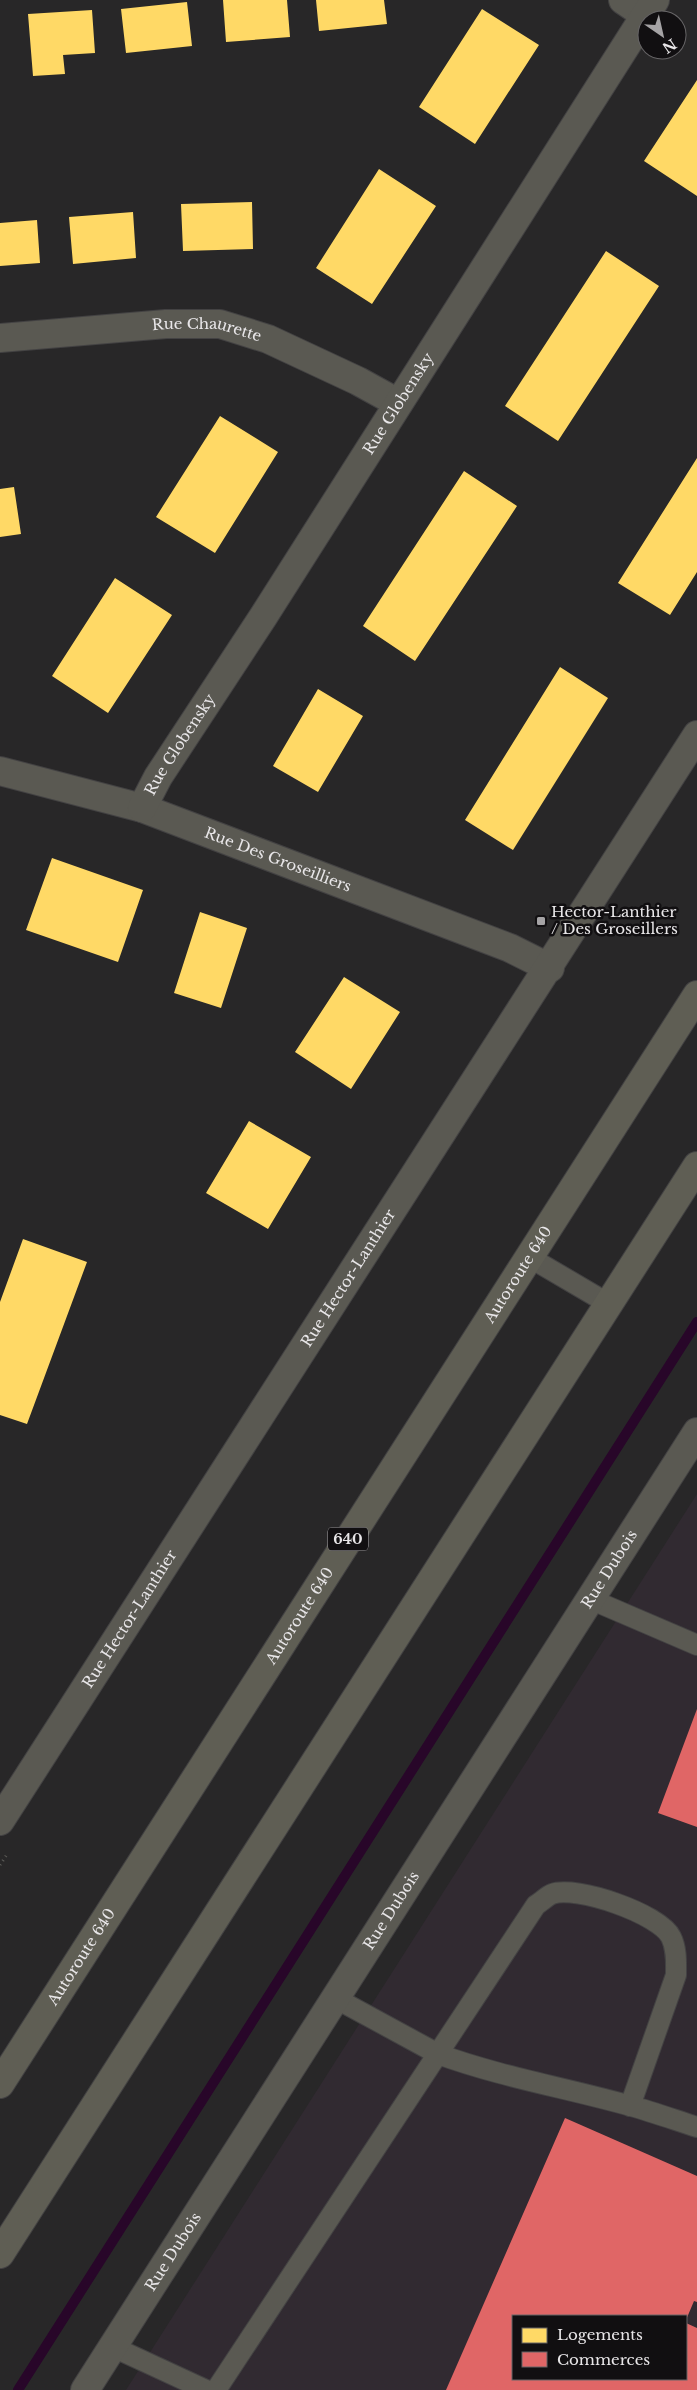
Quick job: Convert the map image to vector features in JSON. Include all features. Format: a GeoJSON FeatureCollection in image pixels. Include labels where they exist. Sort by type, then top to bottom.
{"type":"FeatureCollection","features":[{"type":"Feature","properties":{"kind":"highway","name":"Autoroute 640"},"geometry":{"type":"LineString","coordinates":[[0,2084],[697,995]]}},
{"type":"Feature","properties":{"kind":"highway"},"geometry":{"type":"LineString","coordinates":[[0,2254],[697,1166]]}},
{"type":"Feature","properties":{"kind":"street"},"geometry":{"type":"LineString","coordinates":[[623,0],[650,7]]}},
{"type":"Feature","properties":{"kind":"street","name":"Rue Globensky"},"geometry":{"type":"LineString","coordinates":[[142,808],[158,777],[263,617],[650,7]]}},
{"type":"Feature","properties":{"kind":"street","name":"Rue Chaurette"},"geometry":{"type":"LineString","coordinates":[[0,338],[166,324],[220,324],[268,339],[358,381],[398,403]]}},
{"type":"Feature","properties":{"kind":"street","name":"Rue Hector-Lanthier"},"geometry":{"type":"LineString","coordinates":[[0,1822],[550,968],[697,735]]}},
{"type":"Feature","properties":{"kind":"street","name":"Rue Des Groseilliers"},"geometry":{"type":"LineString","coordinates":[[0,770],[142,808],[510,948],[550,968]]}},
{"type":"Feature","properties":{"kind":"street","name":"Rue Dubois"},"geometry":{"type":"LineString","coordinates":[[85,2390],[697,1432]]}},
{"type":"Feature","properties":{"kind":"lane"},"geometry":{"type":"LineString","coordinates":[[529,1256],[609,1304]]}},
{"type":"Feature","properties":{"kind":"lane"},"geometry":{"type":"LineString","coordinates":[[590,1599],[697,1645]]}},
{"type":"Feature","properties":{"kind":"lane"},"geometry":{"type":"LineString","coordinates":[[216,2390],[536,1905],[552,1894],[565,1893],[607,1900],[650,1918],[663,1926],[671,1937],[676,1955],[676,1975],[630,2106]]}},
{"type":"Feature","properties":{"kind":"lane"},"geometry":{"type":"LineString","coordinates":[[335,1998],[438,2054],[490,2072],[630,2106],[697,2127]]}},
{"type":"Feature","properties":{"kind":"lane"},"geometry":{"type":"LineString","coordinates":[[113,2347],[206,2390]]}},
{"type":"Feature","properties":{"kind":"shaded area"},"geometry":{"type":"Polygon","coordinates":[[[697,1494],[697,2390],[126,2390],[697,1494]]]}},
{"type":"Feature","properties":{"kind":"building: Logements"},"geometry":{"type":"Polygon","coordinates":[[[223,0],[287,0],[290,37],[226,42],[223,0]]]}},
{"type":"Feature","properties":{"kind":"building: Logements"},"geometry":{"type":"Polygon","coordinates":[[[316,0],[384,0],[387,24],[319,31],[316,0]]]}},
{"type":"Feature","properties":{"kind":"building: Logements"},"geometry":{"type":"Polygon","coordinates":[[[187,2],[192,46],[126,53],[121,9],[187,2]]]}},
{"type":"Feature","properties":{"kind":"building: Logements"},"geometry":{"type":"Polygon","coordinates":[[[482,9],[539,45],[475,144],[419,107],[482,9]]]}},
{"type":"Feature","properties":{"kind":"building: Logements"},"geometry":{"type":"Polygon","coordinates":[[[92,10],[95,53],[63,55],[65,74],[33,76],[28,14],[92,10]]]}},
{"type":"Feature","properties":{"kind":"building: Logements"},"geometry":{"type":"Polygon","coordinates":[[[697,80],[697,196],[644,161],[697,80]]]}},
{"type":"Feature","properties":{"kind":"building: Logements"},"geometry":{"type":"Polygon","coordinates":[[[379,169],[436,206],[372,304],[316,268],[379,169]]]}},
{"type":"Feature","properties":{"kind":"building: Logements"},"geometry":{"type":"Polygon","coordinates":[[[252,202],[253,249],[183,251],[181,204],[252,202]]]}},
{"type":"Feature","properties":{"kind":"building: Logements"},"geometry":{"type":"Polygon","coordinates":[[[133,212],[136,258],[73,264],[69,217],[133,212]]]}},
{"type":"Feature","properties":{"kind":"building: Logements"},"geometry":{"type":"Polygon","coordinates":[[[37,220],[40,263],[0,266],[0,223],[37,220]]]}},
{"type":"Feature","properties":{"kind":"building: Logements"},"geometry":{"type":"Polygon","coordinates":[[[606,251],[659,286],[558,441],[505,406],[606,251]]]}},
{"type":"Feature","properties":{"kind":"building: Logements"},"geometry":{"type":"Polygon","coordinates":[[[220,416],[278,452],[215,553],[156,517],[220,416]]]}},
{"type":"Feature","properties":{"kind":"building: Logements"},"geometry":{"type":"Polygon","coordinates":[[[697,458],[697,572],[670,615],[618,583],[697,458]]]}},
{"type":"Feature","properties":{"kind":"building: Logements"},"geometry":{"type":"Polygon","coordinates":[[[464,471],[517,506],[415,661],[363,626],[464,471]]]}},
{"type":"Feature","properties":{"kind":"building: Logements"},"geometry":{"type":"Polygon","coordinates":[[[14,487],[21,534],[0,537],[0,489],[14,487]]]}},
{"type":"Feature","properties":{"kind":"building: Logements"},"geometry":{"type":"Polygon","coordinates":[[[115,578],[172,615],[108,713],[52,676],[115,578]]]}},
{"type":"Feature","properties":{"kind":"building: Logements"},"geometry":{"type":"Polygon","coordinates":[[[560,667],[608,698],[513,850],[465,820],[560,667]]]}},
{"type":"Feature","properties":{"kind":"building: Logements"},"geometry":{"type":"Polygon","coordinates":[[[318,689],[363,716],[318,792],[273,766],[318,689]]]}},
{"type":"Feature","properties":{"kind":"building: Logements"},"geometry":{"type":"Polygon","coordinates":[[[52,858],[143,890],[118,962],[26,930],[52,858]]]}},
{"type":"Feature","properties":{"kind":"building: Logements"},"geometry":{"type":"Polygon","coordinates":[[[200,912],[247,928],[221,1008],[174,993],[200,912]]]}},
{"type":"Feature","properties":{"kind":"building: Logements"},"geometry":{"type":"Polygon","coordinates":[[[344,977],[400,1012],[351,1089],[295,1052],[344,977]]]}},
{"type":"Feature","properties":{"kind":"building: Logements"},"geometry":{"type":"Polygon","coordinates":[[[249,1121],[311,1157],[268,1229],[206,1193],[249,1121]]]}},
{"type":"Feature","properties":{"kind":"building: Logements"},"geometry":{"type":"Polygon","coordinates":[[[23,1239],[87,1262],[27,1424],[0,1415],[0,1302],[23,1239]]]}},
{"type":"Feature","properties":{"kind":"building: Commerces"},"geometry":{"type":"Polygon","coordinates":[[[697,1709],[697,1827],[658,1813],[697,1709]]]}},
{"type":"Feature","properties":{"kind":"building: Commerces"},"geometry":{"type":"Polygon","coordinates":[[[565,2118],[697,2176],[697,2302],[694,2301],[687,2318],[687,2315],[512,2315],[512,2380],[687,2380],[687,2323],[697,2328],[697,2390],[446,2390],[565,2118]]]}},
{"type":"Feature","properties":{"kind":"waterway"},"geometry":{"type":"LineString","coordinates":[[18,2390],[697,1322]]}},
{"type":"Feature","properties":{"kind":"place","name":"Hector-Lanthier / Des Groseillers"},"geometry":{"type":"Point","coordinates":[541,921]}}]}
